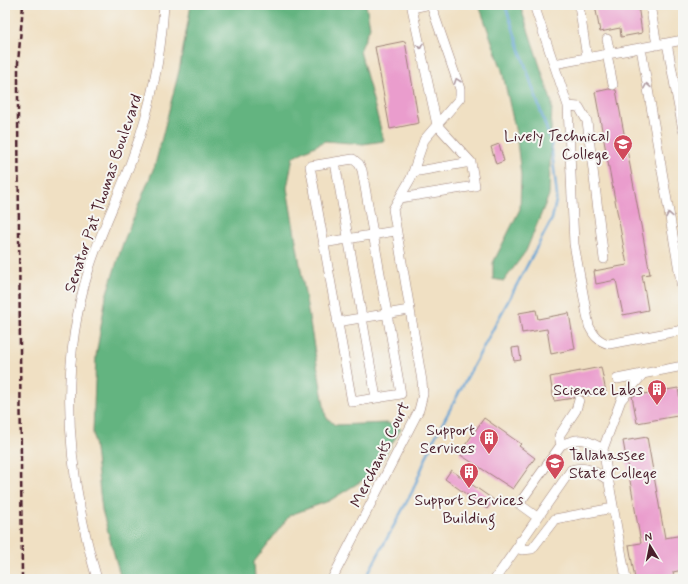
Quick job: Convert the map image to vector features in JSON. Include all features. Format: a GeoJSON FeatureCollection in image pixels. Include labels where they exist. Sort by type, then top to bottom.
{"type":"FeatureCollection","features":[{"type":"Feature","properties":{"kind":"street","name":"Senator Pat Thomas Boulevard"},"geometry":{"type":"LineString","coordinates":[[97,579],[77,498],[72,464],[69,422],[72,358],[76,322],[88,269],[102,228],[133,157],[152,93],[158,61],[164,5]]}},
{"type":"Feature","properties":{"kind":"street"},"geometry":{"type":"LineString","coordinates":[[400,198],[475,186],[471,162],[437,125],[412,6],[426,5]]}},
{"type":"Feature","properties":{"kind":"street"},"geometry":{"type":"LineString","coordinates":[[400,198],[413,172],[424,140],[460,98],[460,89],[431,5]]}},
{"type":"Feature","properties":{"kind":"street"},"geometry":{"type":"LineString","coordinates":[[534,5],[568,106],[574,244],[589,326],[601,342],[609,344],[683,330]]}},
{"type":"Feature","properties":{"kind":"street"},"geometry":{"type":"LineString","coordinates":[[578,5],[587,58]]}},
{"type":"Feature","properties":{"kind":"street"},"geometry":{"type":"LineString","coordinates":[[650,5],[657,45]]}},
{"type":"Feature","properties":{"kind":"street"},"geometry":{"type":"LineString","coordinates":[[607,39],[613,85]]}},
{"type":"Feature","properties":{"kind":"street"},"geometry":{"type":"LineString","coordinates":[[554,64],[683,40]]}},
{"type":"Feature","properties":{"kind":"street"},"geometry":{"type":"LineString","coordinates":[[667,43],[683,130]]}},
{"type":"Feature","properties":{"kind":"street"},"geometry":{"type":"LineString","coordinates":[[641,48],[683,294]]}},
{"type":"Feature","properties":{"kind":"street"},"geometry":{"type":"LineString","coordinates":[[568,106],[579,107],[587,121],[604,259]]}},
{"type":"Feature","properties":{"kind":"street"},"geometry":{"type":"LineString","coordinates":[[353,159],[359,164],[362,170],[401,394],[352,402],[310,166],[335,162],[353,159]]}},
{"type":"Feature","properties":{"kind":"street"},"geometry":{"type":"LineString","coordinates":[[335,162],[376,398]]}},
{"type":"Feature","properties":{"kind":"street"},"geometry":{"type":"LineString","coordinates":[[413,172],[471,162]]}},
{"type":"Feature","properties":{"kind":"street","name":"Merchants Court"},"geometry":{"type":"LineString","coordinates":[[332,579],[396,458],[422,403],[422,381],[393,218],[393,209],[400,198]]}},
{"type":"Feature","properties":{"kind":"street"},"geometry":{"type":"LineString","coordinates":[[324,243],[395,231]]}},
{"type":"Feature","properties":{"kind":"street"},"geometry":{"type":"LineString","coordinates":[[337,322],[410,310]]}},
{"type":"Feature","properties":{"kind":"street"},"geometry":{"type":"LineString","coordinates":[[617,379],[683,366]]}},
{"type":"Feature","properties":{"kind":"street"},"geometry":{"type":"LineString","coordinates":[[626,579],[603,449],[621,400],[642,374]]}},
{"type":"Feature","properties":{"kind":"street"},"geometry":{"type":"LineString","coordinates":[[561,445],[559,436],[576,410],[580,400]]}},
{"type":"Feature","properties":{"kind":"street"},"geometry":{"type":"LineString","coordinates":[[537,517],[520,504],[561,445],[571,440],[587,440],[603,449]]}},
{"type":"Feature","properties":{"kind":"street"},"geometry":{"type":"LineString","coordinates":[[495,579],[520,541],[571,470],[587,468],[608,480]]}},
{"type":"Feature","properties":{"kind":"street"},"geometry":{"type":"LineString","coordinates":[[520,541],[522,550],[532,549],[555,519],[613,508]]}},
{"type":"Feature","properties":{"kind":"green space"},"geometry":{"type":"Polygon","coordinates":[[[191,5],[366,5],[370,27],[360,51],[384,141],[363,144],[325,141],[293,157],[287,188],[326,417],[335,425],[388,423],[401,429],[373,474],[329,501],[290,515],[254,562],[255,579],[121,579],[102,510],[93,432],[96,356],[106,296],[123,243],[155,165],[179,71],[191,5]]]}},
{"type":"Feature","properties":{"kind":"green space"},"geometry":{"type":"Polygon","coordinates":[[[479,5],[520,5],[552,103],[549,195],[526,251],[504,281],[493,279],[493,263],[520,209],[521,175],[516,133],[502,70],[479,5]]]}},
{"type":"Feature","properties":{"kind":"building"},"geometry":{"type":"Polygon","coordinates":[[[595,5],[638,5],[642,33],[621,37],[620,28],[600,32],[595,5]]]}},
{"type":"Feature","properties":{"kind":"building"},"geometry":{"type":"Polygon","coordinates":[[[405,41],[419,123],[390,129],[375,47],[405,41]]]}},
{"type":"Feature","properties":{"kind":"building"},"geometry":{"type":"Polygon","coordinates":[[[609,89],[616,90],[650,274],[642,275],[648,310],[623,315],[616,280],[596,284],[594,271],[627,265],[595,92],[609,89]]]}},
{"type":"Feature","properties":{"kind":"building"},"geometry":{"type":"Polygon","coordinates":[[[499,144],[504,161],[496,164],[491,147],[499,144]]]}},
{"type":"Feature","properties":{"kind":"building"},"geometry":{"type":"Polygon","coordinates":[[[536,310],[538,319],[569,313],[575,349],[551,354],[547,329],[522,333],[519,313],[536,310]]]}},
{"type":"Feature","properties":{"kind":"building"},"geometry":{"type":"Polygon","coordinates":[[[519,347],[521,360],[514,361],[512,348],[519,347]]]}},
{"type":"Feature","properties":{"kind":"building"},"geometry":{"type":"Polygon","coordinates":[[[601,367],[606,392],[583,396],[578,394],[574,398],[554,401],[550,377],[601,367]]]}},
{"type":"Feature","properties":{"kind":"building","name":"Science Labs"},"geometry":{"type":"Polygon","coordinates":[[[678,388],[683,415],[637,423],[632,396],[678,388]]]}},
{"type":"Feature","properties":{"kind":"building","name":"Support Services"},"geometry":{"type":"Polygon","coordinates":[[[484,418],[521,444],[519,446],[535,458],[513,489],[459,454],[484,418]]]}},
{"type":"Feature","properties":{"kind":"building"},"geometry":{"type":"Polygon","coordinates":[[[647,437],[665,538],[683,535],[683,570],[673,572],[674,579],[635,579],[629,545],[641,543],[623,441],[647,437]]]}},
{"type":"Feature","properties":{"kind":"building","name":"Support Services Building"},"geometry":{"type":"Polygon","coordinates":[[[451,470],[494,500],[487,509],[445,479],[451,470]]]}},
{"type":"Feature","properties":{"kind":"waterway"},"geometry":{"type":"LineString","coordinates":[[365,579],[412,492],[433,441],[552,219],[557,196],[551,142],[505,5]]}},
{"type":"Feature","properties":{"kind":"railway"},"geometry":{"type":"LineString","coordinates":[[22,579],[18,63],[23,5]]}},
{"type":"Feature","properties":{"kind":"place","name":"Lively Technical College"},"geometry":{"type":"Point","coordinates":[623,161]}},
{"type":"Feature","properties":{"kind":"place","name":"Science Labs"},"geometry":{"type":"Point","coordinates":[657,406]}},
{"type":"Feature","properties":{"kind":"place","name":"Support Services"},"geometry":{"type":"Point","coordinates":[489,455]}},
{"type":"Feature","properties":{"kind":"place","name":"Tallahassee State College"},"geometry":{"type":"Point","coordinates":[555,480]}},
{"type":"Feature","properties":{"kind":"place","name":"Support Services Building"},"geometry":{"type":"Point","coordinates":[469,489]}}]}
